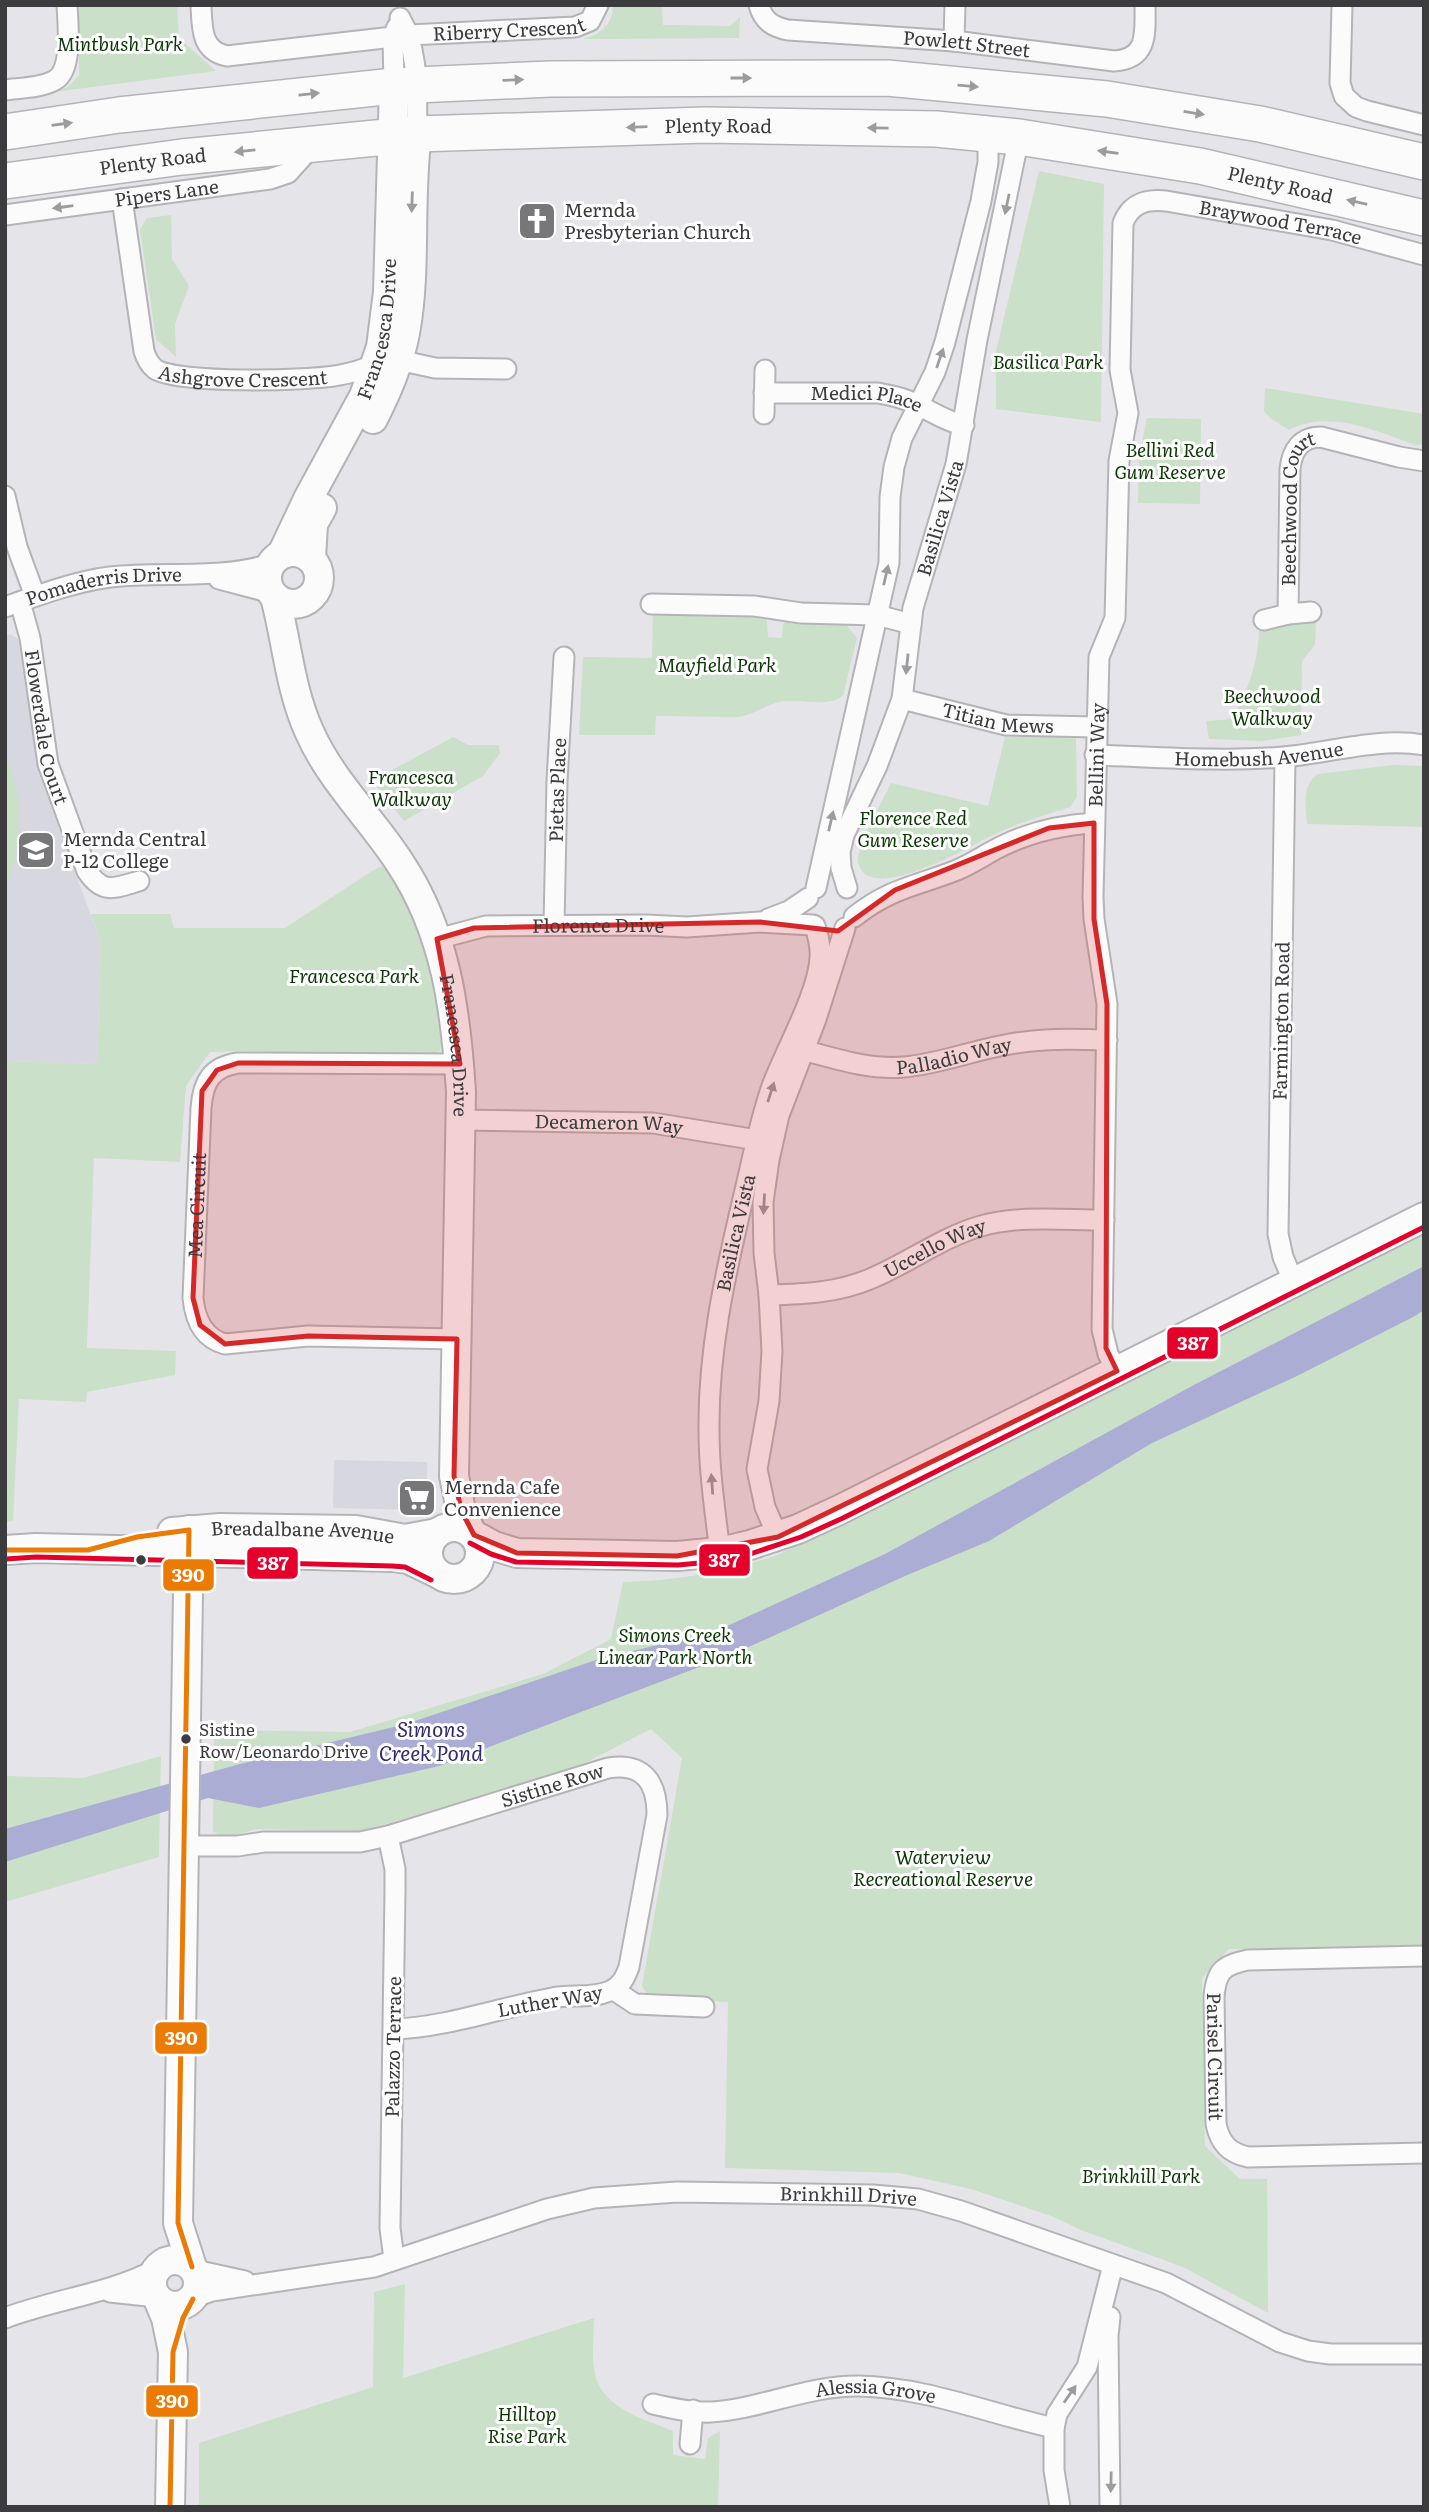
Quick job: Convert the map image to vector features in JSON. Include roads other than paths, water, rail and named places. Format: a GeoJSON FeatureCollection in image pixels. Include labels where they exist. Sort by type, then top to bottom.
{"type":"FeatureCollection","features":[{"type":"Feature","properties":{"kind":"highway"},"geometry":{"type":"LineString","coordinates":[[5,132],[119,115],[405,85],[550,79],[887,78],[1107,99],[1261,124],[1424,162]]}},
{"type":"Feature","properties":{"kind":"highway","name":"Plenty Road"},"geometry":{"type":"LineString","coordinates":[[5,181],[182,157],[404,135],[759,125],[936,129],[1004,136],[1200,166],[1424,218]]}},
{"type":"Feature","properties":{"kind":"street"},"geometry":{"type":"LineString","coordinates":[[5,90],[52,82],[62,74],[67,54],[67,5]]}},
{"type":"Feature","properties":{"kind":"street","name":"Riberry Crescent"},"geometry":{"type":"LineString","coordinates":[[201,5],[204,41],[210,49],[228,56],[349,42],[401,24],[575,27],[590,21],[598,5]]}},
{"type":"Feature","properties":{"kind":"street","name":"Powlett Street"},"geometry":{"type":"LineString","coordinates":[[758,5],[762,16],[768,22],[788,30],[954,41],[1122,60],[1135,55],[1141,47],[1145,31],[1145,5]]}},
{"type":"Feature","properties":{"kind":"street"},"geometry":{"type":"LineString","coordinates":[[954,41],[955,5]]}},
{"type":"Feature","properties":{"kind":"street"},"geometry":{"type":"LineString","coordinates":[[1342,5],[1340,83],[1344,96],[1356,107],[1367,111],[1424,125]]}},
{"type":"Feature","properties":{"kind":"street"},"geometry":{"type":"LineString","coordinates":[[401,24],[405,85]]}},
{"type":"Feature","properties":{"kind":"street","name":"Francesca Drive"},"geometry":{"type":"LineString","coordinates":[[311,558],[313,524],[371,423],[391,381],[382,347],[404,135],[405,85]]}},
{"type":"Feature","properties":{"kind":"street","name":"Basilica Vista"},"geometry":{"type":"LineString","coordinates":[[812,893],[889,563],[890,497],[894,467],[902,438],[935,372],[981,201],[988,162],[1004,136]]}},
{"type":"Feature","properties":{"kind":"street","name":"Basilica Vista"},"geometry":{"type":"LineString","coordinates":[[847,888],[841,868],[844,835],[877,766],[902,699],[917,589],[957,464],[977,340],[1004,136]]}},
{"type":"Feature","properties":{"kind":"street","name":"Pipers Lane"},"geometry":{"type":"LineString","coordinates":[[5,215],[270,178],[288,173],[314,144]]}},
{"type":"Feature","properties":{"kind":"street","name":"Ashgrove Crescent"},"geometry":{"type":"LineString","coordinates":[[122,199],[143,345],[148,362],[154,368],[167,374],[254,381],[338,376],[387,362]]}},
{"type":"Feature","properties":{"kind":"street","name":"Braywood Terrace"},"geometry":{"type":"LineString","coordinates":[[1136,205],[1155,200],[1166,201],[1332,230],[1424,255]]}},
{"type":"Feature","properties":{"kind":"street","name":"Bellini Way"},"geometry":{"type":"LineString","coordinates":[[1123,1368],[1102,1315],[1107,993],[1094,919],[1094,823],[1099,656],[1115,618],[1119,461],[1128,413],[1120,370],[1122,231],[1126,215],[1136,205]]}},
{"type":"Feature","properties":{"kind":"street"},"geometry":{"type":"LineString","coordinates":[[387,362],[435,368],[506,369]]}},
{"type":"Feature","properties":{"kind":"street","name":"Francesca Drive"},"geometry":{"type":"LineString","coordinates":[[277,559],[363,396],[387,362]]}},
{"type":"Feature","properties":{"kind":"street"},"geometry":{"type":"LineString","coordinates":[[764,414],[765,370]]}},
{"type":"Feature","properties":{"kind":"street","name":"Ashgrove Crescent"},"geometry":{"type":"LineString","coordinates":[[338,376],[354,385],[363,396]]}},
{"type":"Feature","properties":{"kind":"street","name":"Medici Place"},"geometry":{"type":"LineString","coordinates":[[765,393],[878,393],[897,396],[920,405],[947,421],[964,425]]}},
{"type":"Feature","properties":{"kind":"street","name":"Beechwood Court"},"geometry":{"type":"LineString","coordinates":[[1288,614],[1290,469],[1295,449],[1309,439],[1321,437],[1424,461]]}},
{"type":"Feature","properties":{"kind":"street"},"geometry":{"type":"LineString","coordinates":[[5,496],[17,547],[20,601]]}},
{"type":"Feature","properties":{"kind":"street"},"geometry":{"type":"LineString","coordinates":[[297,552],[311,558],[319,573],[319,581],[317,589],[305,602],[289,604],[273,595],[267,579],[277,559],[297,552]]}},
{"type":"Feature","properties":{"kind":"street","name":"Pomaderris Drive"},"geometry":{"type":"LineString","coordinates":[[20,601],[107,578],[138,575],[205,576],[251,570],[277,559]]}},
{"type":"Feature","properties":{"kind":"street","name":"Pomaderris Drive"},"geometry":{"type":"LineString","coordinates":[[205,576],[273,595]]}},
{"type":"Feature","properties":{"kind":"street","name":"Francesca Drive"},"geometry":{"type":"LineString","coordinates":[[273,595],[297,700],[309,732],[323,759],[400,862],[425,907],[438,939],[450,988],[460,1064],[454,1476],[461,1510],[473,1535]]}},
{"type":"Feature","properties":{"kind":"street","name":"Flowerdale Court"},"geometry":{"type":"LineString","coordinates":[[20,601],[30,638],[48,764],[87,871],[100,886],[107,888],[139,881]]}},
{"type":"Feature","properties":{"kind":"street","name":"Francesca Drive"},"geometry":{"type":"LineString","coordinates":[[288,655],[293,630],[305,602]]}},
{"type":"Feature","properties":{"kind":"street"},"geometry":{"type":"LineString","coordinates":[[651,604],[754,606],[801,613],[877,615],[911,624]]}},
{"type":"Feature","properties":{"kind":"street","name":"Beechwood Court"},"geometry":{"type":"LineString","coordinates":[[1264,620],[1311,612]]}},
{"type":"Feature","properties":{"kind":"street","name":"Pietas Place"},"geometry":{"type":"LineString","coordinates":[[554,925],[557,781],[565,657]]}},
{"type":"Feature","properties":{"kind":"street","name":"Titian Mews"},"geometry":{"type":"LineString","coordinates":[[902,699],[1006,725],[1096,727]]}},
{"type":"Feature","properties":{"kind":"street","name":"Homebush Avenue"},"geometry":{"type":"LineString","coordinates":[[1095,755],[1221,759],[1286,757],[1384,743],[1424,745]]}},
{"type":"Feature","properties":{"kind":"street","name":"Farmington Road"},"geometry":{"type":"LineString","coordinates":[[1286,757],[1278,1234],[1283,1257],[1294,1283]]}},
{"type":"Feature","properties":{"kind":"street"},"geometry":{"type":"LineString","coordinates":[[895,890],[847,888],[831,883],[812,893],[807,912],[814,925],[830,932],[850,922],[873,902],[895,890],[962,868],[1000,847],[1049,828],[1094,823]]}},
{"type":"Feature","properties":{"kind":"street"},"geometry":{"type":"LineString","coordinates":[[847,888],[855,902],[850,922]]}},
{"type":"Feature","properties":{"kind":"street","name":"Florence Drive"},"geometry":{"type":"LineString","coordinates":[[760,922],[789,911],[812,893]]}},
{"type":"Feature","properties":{"kind":"street","name":"Florence Drive"},"geometry":{"type":"LineString","coordinates":[[438,939],[486,926],[687,927],[760,922],[814,925]]}},
{"type":"Feature","properties":{"kind":"street","name":"Basilica Vista"},"geometry":{"type":"LineString","coordinates":[[778,1537],[765,1507],[757,1469],[769,1401],[772,1351],[763,1202],[779,1115],[850,922]]}},
{"type":"Feature","properties":{"kind":"street","name":"Basilica Vista"},"geometry":{"type":"LineString","coordinates":[[720,1552],[709,1429],[713,1346],[726,1272],[757,1140],[772,1088],[815,980],[821,958],[814,925]]}},
{"type":"Feature","properties":{"kind":"street","name":"Palladio Way"},"geometry":{"type":"LineString","coordinates":[[803,1050],[877,1067],[902,1067],[1004,1045],[1035,1041],[1107,1040]]}},
{"type":"Feature","properties":{"kind":"street","name":"Mea Circuit"},"geometry":{"type":"LineString","coordinates":[[457,1339],[308,1336],[225,1344],[217,1342],[200,1325],[194,1311],[193,1298],[202,1091],[209,1076],[223,1066],[238,1063],[460,1064]]}},
{"type":"Feature","properties":{"kind":"street","name":"Decameron Way"},"geometry":{"type":"LineString","coordinates":[[460,1120],[653,1123],[757,1140]]}},
{"type":"Feature","properties":{"kind":"street"},"geometry":{"type":"LineString","coordinates":[[517,1553],[494,1560],[460,1579],[452,1580],[435,1572],[428,1557],[431,1540],[438,1533],[455,1527],[494,1546],[517,1553],[647,1556],[720,1552],[778,1537],[839,1510],[1424,1217]]}},
{"type":"Feature","properties":{"kind":"street","name":"Uccello Way"},"geometry":{"type":"LineString","coordinates":[[769,1295],[822,1292],[852,1286],[957,1236],[996,1222],[1029,1219],[1104,1220]]}},
{"type":"Feature","properties":{"kind":"street","name":"Francesca Drive"},"geometry":{"type":"LineString","coordinates":[[438,1533],[454,1476]]}},
{"type":"Feature","properties":{"kind":"street","name":"Breadalbane Avenue"},"geometry":{"type":"LineString","coordinates":[[5,1550],[88,1550],[356,1530],[405,1539],[438,1533]]}},
{"type":"Feature","properties":{"kind":"street"},"geometry":{"type":"LineString","coordinates":[[473,1535],[480,1549],[480,1557],[473,1571]]}},
{"type":"Feature","properties":{"kind":"street"},"geometry":{"type":"LineString","coordinates":[[173,2352],[194,2283],[178,2223],[189,1541]]}},
{"type":"Feature","properties":{"kind":"street","name":"Breadalbane Avenue"},"geometry":{"type":"LineString","coordinates":[[189,1541],[393,1557],[408,1559],[435,1572]]}},
{"type":"Feature","properties":{"kind":"street","name":"Sistine Row"},"geometry":{"type":"LineString","coordinates":[[183,1843],[209,1859],[238,1846],[264,1842],[360,1842],[388,1836],[608,1768],[618,1766],[638,1770],[654,1787],[657,1815],[629,1967],[624,1980],[614,1990]]}},
{"type":"Feature","properties":{"kind":"street","name":"Palazzo Terrace"},"geometry":{"type":"LineString","coordinates":[[388,1836],[395,1869],[396,1891],[390,2228],[394,2259]]}},
{"type":"Feature","properties":{"kind":"street","name":"Parisel Circuit"},"geometry":{"type":"LineString","coordinates":[[1424,1956],[1248,1960],[1227,1967],[1217,1977],[1214,2009],[1216,2124],[1220,2138],[1231,2152],[1248,2157],[1424,2153]]}},
{"type":"Feature","properties":{"kind":"street","name":"Luther Way"},"geometry":{"type":"LineString","coordinates":[[394,2029],[437,2026],[551,1998],[592,1996],[614,1990],[635,2004],[704,2007]]}},
{"type":"Feature","properties":{"kind":"street","name":"Brinkhill Drive"},"geometry":{"type":"LineString","coordinates":[[194,2283],[255,2283],[374,2267],[547,2208],[594,2198],[677,2192],[873,2195],[918,2199],[961,2211],[1166,2283],[1280,2342],[1308,2351],[1330,2354],[1424,2354]]}},
{"type":"Feature","properties":{"kind":"street"},"geometry":{"type":"LineString","coordinates":[[170,2507],[173,2352],[166,2318],[152,2283],[178,2223]]}},
{"type":"Feature","properties":{"kind":"street"},"geometry":{"type":"LineString","coordinates":[[5,2318],[55,2301],[102,2291],[172,2260],[187,2262],[194,2283]]}},
{"type":"Feature","properties":{"kind":"street"},"geometry":{"type":"LineString","coordinates":[[1060,2507],[1054,2470],[1054,2428],[1057,2414],[1087,2367],[1119,2267]]}},
{"type":"Feature","properties":{"kind":"street"},"geometry":{"type":"LineString","coordinates":[[1110,2507],[1108,2369],[1110,2317],[1119,2267]]}},
{"type":"Feature","properties":{"kind":"street"},"geometry":{"type":"LineString","coordinates":[[102,2291],[158,2298],[172,2306],[179,2306],[194,2283]]}},
{"type":"Feature","properties":{"kind":"street"},"geometry":{"type":"LineString","coordinates":[[1087,2367],[1108,2369]]}},
{"type":"Feature","properties":{"kind":"street","name":"Alessia Grove"},"geometry":{"type":"LineString","coordinates":[[653,2404],[711,2412],[816,2390],[857,2385],[901,2389],[1054,2428]]}},
{"type":"Feature","properties":{"kind":"street"},"geometry":{"type":"LineString","coordinates":[[690,2444],[693,2410]]}},
{"type":"Feature","properties":{"kind":"water","name":"Simons Creek Pond"},"geometry":{"type":"Polygon","coordinates":[[[1424,1266],[1424,1310],[1415,1316],[1295,1377],[1152,1443],[989,1541],[731,1655],[439,1766],[259,1808],[208,1798],[5,1862],[5,1829],[240,1764],[406,1724],[599,1659],[716,1631],[885,1554],[1192,1386],[1424,1266]]]}},
{"type":"Feature","properties":{"kind":"place","name":"Mernda Presbyterian Church"},"geometry":{"type":"Point","coordinates":[537,221]}},
{"type":"Feature","properties":{"kind":"place","name":"Mernda Central P-12 College"},"geometry":{"type":"Point","coordinates":[36,850]}},
{"type":"Feature","properties":{"kind":"place","name":"Mernda Cafe Convenience"},"geometry":{"type":"Point","coordinates":[417,1498]}},
{"type":"Feature","properties":{"kind":"place","name":"Sistine Row/Leonardo Drive"},"geometry":{"type":"Point","coordinates":[186,1739]}},
{"type":"Feature","properties":{"kind":"park label","name":"Mintbush Park"},"geometry":{"type":"Point","coordinates":[120,44]}},
{"type":"Feature","properties":{"kind":"park label","name":"Basilica Park"},"geometry":{"type":"Point","coordinates":[1048,362]}},
{"type":"Feature","properties":{"kind":"park label","name":"Bellini Red Gum Reserve"},"geometry":{"type":"Point","coordinates":[1170,461]}},
{"type":"Feature","properties":{"kind":"park label","name":"Mayfield Park"},"geometry":{"type":"Point","coordinates":[717,665]}},
{"type":"Feature","properties":{"kind":"park label","name":"Beechwood Walkway"},"geometry":{"type":"Point","coordinates":[1272,707]}},
{"type":"Feature","properties":{"kind":"park label","name":"Francesca Walkway"},"geometry":{"type":"Point","coordinates":[411,788]}},
{"type":"Feature","properties":{"kind":"park label","name":"Florence Red Gum Reserve"},"geometry":{"type":"Point","coordinates":[913,829]}},
{"type":"Feature","properties":{"kind":"park label","name":"Francesca Park"},"geometry":{"type":"Point","coordinates":[354,976]}},
{"type":"Feature","properties":{"kind":"park label","name":"Simons Creek Linear Park North"},"geometry":{"type":"Point","coordinates":[675,1646]}},
{"type":"Feature","properties":{"kind":"park label","name":"Waterview Recreational Reserve"},"geometry":{"type":"Point","coordinates":[943,1868]}},
{"type":"Feature","properties":{"kind":"park label","name":"Brinkhill Park"},"geometry":{"type":"Point","coordinates":[1141,2176]}},
{"type":"Feature","properties":{"kind":"park label","name":"Hilltop Rise Park"},"geometry":{"type":"Point","coordinates":[527,2425]}}]}
